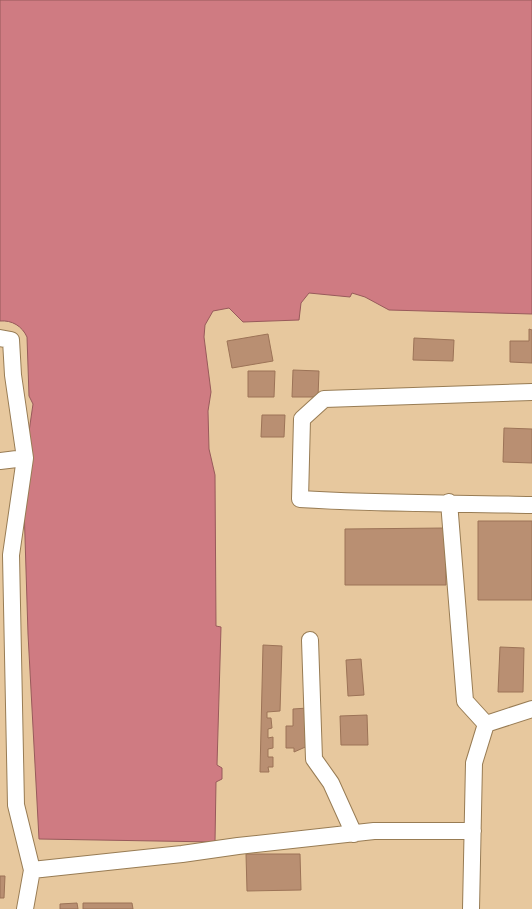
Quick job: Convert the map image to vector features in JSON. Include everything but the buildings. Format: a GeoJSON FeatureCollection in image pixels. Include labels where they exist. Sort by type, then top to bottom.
{"type":"FeatureCollection","features":[{"type":"Feature","properties":{"kind":"street"},"geometry":{"type":"LineString","coordinates":[[0,338],[12,340],[13,375],[25,458],[11,555],[16,805],[32,870],[25,909]]}},
{"type":"Feature","properties":{"kind":"street"},"geometry":{"type":"LineString","coordinates":[[532,392],[324,398],[302,419],[300,499],[367,503],[449,502],[532,505]]}},
{"type":"Feature","properties":{"kind":"street"},"geometry":{"type":"LineString","coordinates":[[0,461],[25,458]]}},
{"type":"Feature","properties":{"kind":"street"},"geometry":{"type":"LineString","coordinates":[[449,502],[465,701],[486,724]]}},
{"type":"Feature","properties":{"kind":"street"},"geometry":{"type":"LineString","coordinates":[[310,640],[314,759],[331,783],[354,834]]}},
{"type":"Feature","properties":{"kind":"street"},"geometry":{"type":"LineString","coordinates":[[486,724],[532,709]]}},
{"type":"Feature","properties":{"kind":"street"},"geometry":{"type":"LineString","coordinates":[[471,909],[474,763],[486,724]]}},
{"type":"Feature","properties":{"kind":"street"},"geometry":{"type":"LineString","coordinates":[[32,870],[374,831],[473,831]]}},
{"type":"Feature","properties":{"kind":"shaded area"},"geometry":{"type":"Polygon","coordinates":[[[0,0],[532,0],[532,314],[389,310],[365,297],[352,293],[350,297],[309,293],[301,303],[299,320],[243,322],[229,308],[213,311],[205,325],[204,337],[211,392],[208,411],[209,449],[215,475],[216,626],[221,627],[217,765],[222,768],[222,779],[216,782],[215,842],[39,839],[28,634],[23,473],[33,404],[29,396],[27,337],[16,324],[0,321],[0,0]]]}}]}
